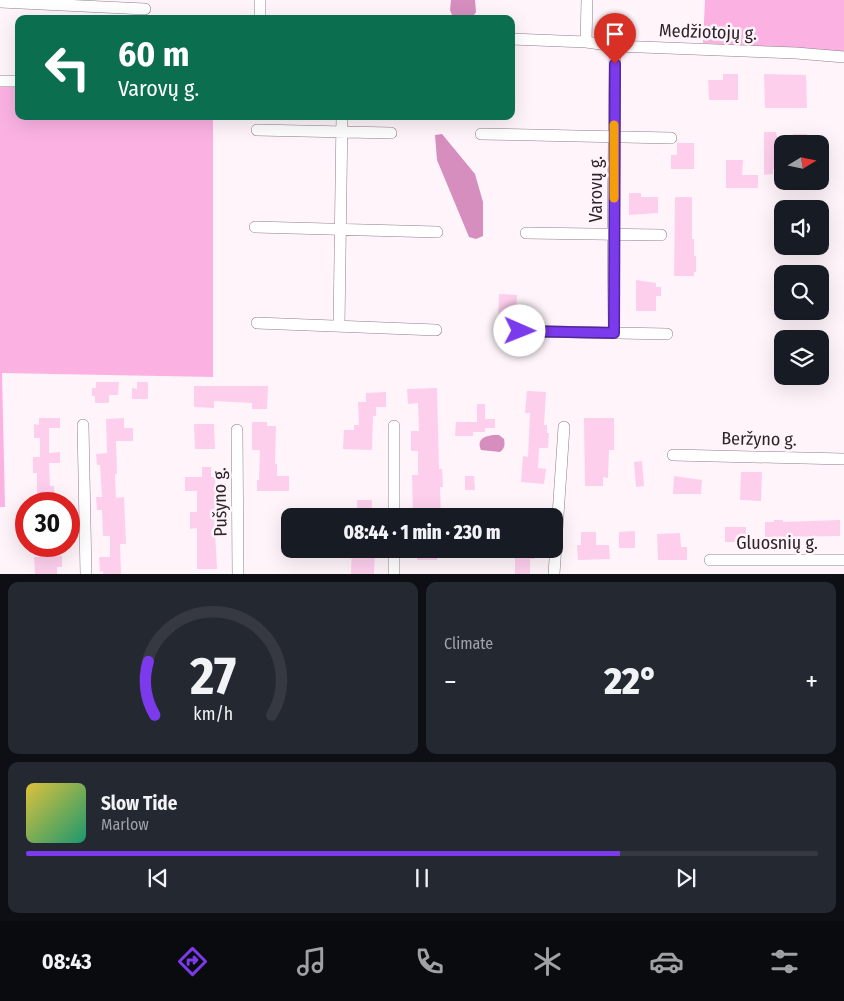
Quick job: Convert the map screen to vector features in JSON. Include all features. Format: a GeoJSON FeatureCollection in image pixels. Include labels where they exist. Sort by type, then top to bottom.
{"type":"FeatureCollection","features":[{"type":"Feature","properties":{"kind":"street"},"geometry":{"type":"LineString","coordinates":[[260,0],[260,15]]}},
{"type":"Feature","properties":{"kind":"street"},"geometry":{"type":"LineString","coordinates":[[586,42],[587,0]]}},
{"type":"Feature","properties":{"kind":"street"},"geometry":{"type":"LineString","coordinates":[[0,2],[145,9]]}},
{"type":"Feature","properties":{"kind":"street","name":"Medžiotojų g."},"geometry":{"type":"LineString","coordinates":[[515,39],[844,57]]}},
{"type":"Feature","properties":{"kind":"street","name":"Varovų g."},"geometry":{"type":"LineString","coordinates":[[614,333],[615,46]]}},
{"type":"Feature","properties":{"kind":"street"},"geometry":{"type":"LineString","coordinates":[[0,81],[15,81]]}},
{"type":"Feature","properties":{"kind":"street"},"geometry":{"type":"LineString","coordinates":[[339,326],[342,120]]}},
{"type":"Feature","properties":{"kind":"street"},"geometry":{"type":"LineString","coordinates":[[257,130],[391,133]]}},
{"type":"Feature","properties":{"kind":"street"},"geometry":{"type":"LineString","coordinates":[[481,134],[671,138]]}},
{"type":"Feature","properties":{"kind":"street"},"geometry":{"type":"LineString","coordinates":[[255,227],[437,232]]}},
{"type":"Feature","properties":{"kind":"street"},"geometry":{"type":"LineString","coordinates":[[526,233],[661,235]]}},
{"type":"Feature","properties":{"kind":"street"},"geometry":{"type":"LineString","coordinates":[[257,323],[436,330]]}},
{"type":"Feature","properties":{"kind":"street"},"geometry":{"type":"LineString","coordinates":[[520,331],[667,334]]}},
{"type":"Feature","properties":{"kind":"street"},"geometry":{"type":"LineString","coordinates":[[83,425],[86,574]]}},
{"type":"Feature","properties":{"kind":"street"},"geometry":{"type":"LineString","coordinates":[[394,426],[394,508]]}},
{"type":"Feature","properties":{"kind":"street"},"geometry":{"type":"LineString","coordinates":[[554,574],[564,427]]}},
{"type":"Feature","properties":{"kind":"street","name":"Pušyno g."},"geometry":{"type":"LineString","coordinates":[[237,430],[238,574]]}},
{"type":"Feature","properties":{"kind":"street","name":"Beržyno g."},"geometry":{"type":"LineString","coordinates":[[673,455],[844,458]]}},
{"type":"Feature","properties":{"kind":"street"},"geometry":{"type":"LineString","coordinates":[[394,558],[394,574]]}},
{"type":"Feature","properties":{"kind":"street","name":"Gluosnių g."},"geometry":{"type":"LineString","coordinates":[[710,560],[844,560]]}},
{"type":"Feature","properties":{"kind":"shaded area"},"geometry":{"type":"Polygon","coordinates":[[[451,0],[475,0],[476,12],[474,15],[452,15],[450,10],[451,0]]]}},
{"type":"Feature","properties":{"kind":"shaded area"},"geometry":{"type":"Polygon","coordinates":[[[705,0],[844,0],[844,52],[703,43],[705,0]]]}},
{"type":"Feature","properties":{"kind":"shaded area"},"geometry":{"type":"Polygon","coordinates":[[[0,85],[15,85],[15,120],[213,120],[213,377],[2,373],[5,507],[0,507],[0,85]]]}},
{"type":"Feature","properties":{"kind":"shaded area"},"geometry":{"type":"Polygon","coordinates":[[[442,134],[475,174],[483,202],[483,236],[476,239],[469,237],[437,160],[435,135],[442,134]]]}},
{"type":"Feature","properties":{"kind":"shaded area"},"geometry":{"type":"Polygon","coordinates":[[[499,435],[504,439],[503,449],[500,452],[481,450],[480,443],[482,439],[499,435]]]}},
{"type":"Feature","properties":{"kind":"building"},"geometry":{"type":"Polygon","coordinates":[[[723,74],[738,74],[738,100],[709,100],[708,80],[723,80],[723,74]]]}},
{"type":"Feature","properties":{"kind":"building"},"geometry":{"type":"Polygon","coordinates":[[[764,74],[806,75],[807,108],[765,108],[764,74]]]}},
{"type":"Feature","properties":{"kind":"building"},"geometry":{"type":"Polygon","coordinates":[[[764,132],[776,132],[776,135],[774,135],[773,174],[764,175],[764,132]]]}},
{"type":"Feature","properties":{"kind":"building"},"geometry":{"type":"Polygon","coordinates":[[[677,143],[694,143],[694,169],[671,169],[671,155],[677,155],[677,143]]]}},
{"type":"Feature","properties":{"kind":"building"},"geometry":{"type":"Polygon","coordinates":[[[726,160],[743,160],[742,175],[758,175],[758,188],[726,188],[726,160]]]}},
{"type":"Feature","properties":{"kind":"building"},"geometry":{"type":"Polygon","coordinates":[[[629,193],[641,193],[641,197],[658,197],[658,213],[629,215],[629,193]]]}},
{"type":"Feature","properties":{"kind":"building"},"geometry":{"type":"Polygon","coordinates":[[[675,197],[692,197],[692,239],[694,239],[694,256],[696,256],[696,272],[694,272],[694,276],[674,276],[675,197]]]}},
{"type":"Feature","properties":{"kind":"building"},"geometry":{"type":"Polygon","coordinates":[[[636,280],[656,283],[656,287],[661,287],[661,296],[656,296],[656,311],[636,311],[636,280]]]}},
{"type":"Feature","properties":{"kind":"building"},"geometry":{"type":"Polygon","coordinates":[[[499,294],[517,295],[515,326],[498,326],[499,294]]]}},
{"type":"Feature","properties":{"kind":"building"},"geometry":{"type":"Polygon","coordinates":[[[96,382],[119,382],[118,395],[109,395],[109,403],[95,403],[95,396],[92,396],[92,388],[96,388],[96,382]]]}},
{"type":"Feature","properties":{"kind":"building"},"geometry":{"type":"Polygon","coordinates":[[[137,382],[148,382],[148,399],[132,399],[132,388],[137,389],[137,382]]]}},
{"type":"Feature","properties":{"kind":"building"},"geometry":{"type":"Polygon","coordinates":[[[194,386],[268,386],[267,409],[252,409],[252,403],[214,401],[214,408],[194,407],[194,386]]]}},
{"type":"Feature","properties":{"kind":"building"},"geometry":{"type":"Polygon","coordinates":[[[437,388],[439,469],[442,469],[443,487],[440,487],[441,508],[413,508],[412,475],[418,475],[418,451],[411,451],[411,431],[419,431],[418,403],[408,404],[407,389],[437,388]]]}},
{"type":"Feature","properties":{"kind":"building"},"geometry":{"type":"Polygon","coordinates":[[[527,391],[546,392],[544,425],[547,425],[547,433],[549,433],[548,448],[539,448],[538,468],[546,469],[544,484],[521,482],[523,456],[528,457],[530,413],[525,413],[527,391]]]}},
{"type":"Feature","properties":{"kind":"building"},"geometry":{"type":"Polygon","coordinates":[[[386,392],[386,407],[376,407],[376,416],[373,416],[372,450],[343,449],[344,430],[354,430],[354,425],[359,425],[358,402],[366,402],[366,393],[386,392]]]}},
{"type":"Feature","properties":{"kind":"building"},"geometry":{"type":"Polygon","coordinates":[[[477,404],[485,404],[485,419],[495,419],[495,428],[485,428],[485,432],[473,432],[473,436],[455,436],[456,422],[477,422],[477,404]]]}},
{"type":"Feature","properties":{"kind":"building"},"geometry":{"type":"Polygon","coordinates":[[[39,418],[60,418],[60,428],[49,428],[49,453],[60,452],[60,463],[49,463],[50,486],[54,486],[54,492],[37,492],[37,473],[33,473],[33,457],[40,457],[40,438],[34,438],[34,424],[39,425],[39,418]]]}},
{"type":"Feature","properties":{"kind":"building"},"geometry":{"type":"Polygon","coordinates":[[[124,418],[124,428],[133,428],[133,441],[116,441],[117,474],[115,474],[116,498],[124,497],[126,544],[120,544],[121,574],[103,574],[103,571],[100,572],[99,557],[110,557],[110,536],[103,536],[102,510],[97,510],[96,497],[102,497],[100,465],[97,465],[96,454],[107,453],[106,419],[124,418]]]}},
{"type":"Feature","properties":{"kind":"building"},"geometry":{"type":"Polygon","coordinates":[[[584,418],[614,418],[614,450],[609,450],[608,478],[603,477],[603,486],[585,486],[584,418]]]}},
{"type":"Feature","properties":{"kind":"building"},"geometry":{"type":"Polygon","coordinates":[[[252,422],[267,422],[267,426],[276,426],[275,464],[277,464],[277,476],[289,476],[289,491],[257,491],[260,450],[252,450],[252,422]]]}},
{"type":"Feature","properties":{"kind":"building"},"geometry":{"type":"Polygon","coordinates":[[[194,424],[214,424],[215,449],[195,449],[194,424]]]}},
{"type":"Feature","properties":{"kind":"building"},"geometry":{"type":"Polygon","coordinates":[[[642,461],[644,486],[636,487],[634,462],[642,461]]]}},
{"type":"Feature","properties":{"kind":"building"},"geometry":{"type":"Polygon","coordinates":[[[202,467],[211,467],[211,477],[215,477],[216,512],[214,512],[217,569],[197,569],[197,528],[190,529],[190,512],[197,512],[197,491],[185,491],[185,477],[202,477],[202,467]]]}},
{"type":"Feature","properties":{"kind":"building"},"geometry":{"type":"Polygon","coordinates":[[[741,472],[762,472],[761,501],[740,500],[741,472]]]}},
{"type":"Feature","properties":{"kind":"building"},"geometry":{"type":"Polygon","coordinates":[[[465,476],[474,476],[475,490],[465,490],[465,476]]]}},
{"type":"Feature","properties":{"kind":"building"},"geometry":{"type":"Polygon","coordinates":[[[674,476],[702,480],[701,494],[673,494],[674,476]]]}},
{"type":"Feature","properties":{"kind":"building"},"geometry":{"type":"Polygon","coordinates":[[[357,500],[372,500],[372,508],[357,508],[357,500]]]}},
{"type":"Feature","properties":{"kind":"building"},"geometry":{"type":"Polygon","coordinates":[[[774,520],[783,520],[783,522],[840,520],[840,536],[765,537],[765,522],[774,522],[774,520]]]}},
{"type":"Feature","properties":{"kind":"building"},"geometry":{"type":"Polygon","coordinates":[[[725,527],[746,527],[746,542],[725,542],[725,527]]]}},
{"type":"Feature","properties":{"kind":"building"},"geometry":{"type":"Polygon","coordinates":[[[635,531],[635,548],[619,548],[619,532],[635,531]]]}},
{"type":"Feature","properties":{"kind":"building"},"geometry":{"type":"Polygon","coordinates":[[[581,532],[596,532],[596,545],[609,545],[610,559],[578,560],[577,545],[581,545],[581,532]]]}},
{"type":"Feature","properties":{"kind":"building"},"geometry":{"type":"Polygon","coordinates":[[[680,533],[681,547],[687,547],[687,560],[658,560],[657,534],[680,533]]]}},
{"type":"Feature","properties":{"kind":"building"},"geometry":{"type":"Polygon","coordinates":[[[34,557],[62,557],[62,567],[57,567],[57,574],[35,574],[34,557]]]}},
{"type":"Feature","properties":{"kind":"building"},"geometry":{"type":"Polygon","coordinates":[[[352,558],[375,558],[374,574],[351,574],[352,558]]]}},
{"type":"Feature","properties":{"kind":"building"},"geometry":{"type":"Polygon","coordinates":[[[417,558],[437,558],[437,560],[417,560],[417,558]]]}},
{"type":"Feature","properties":{"kind":"building"},"geometry":{"type":"Polygon","coordinates":[[[515,558],[534,558],[530,559],[530,574],[515,574],[515,558]]]}},
{"type":"Feature","properties":{"kind":"slow traffic"},"geometry":{"type":"LineString","coordinates":[[614,125],[614,198]]}},
{"type":"Feature","properties":{"kind":"route"},"geometry":{"type":"LineString","coordinates":[[520,331],[614,333],[615,64]]}}]}
